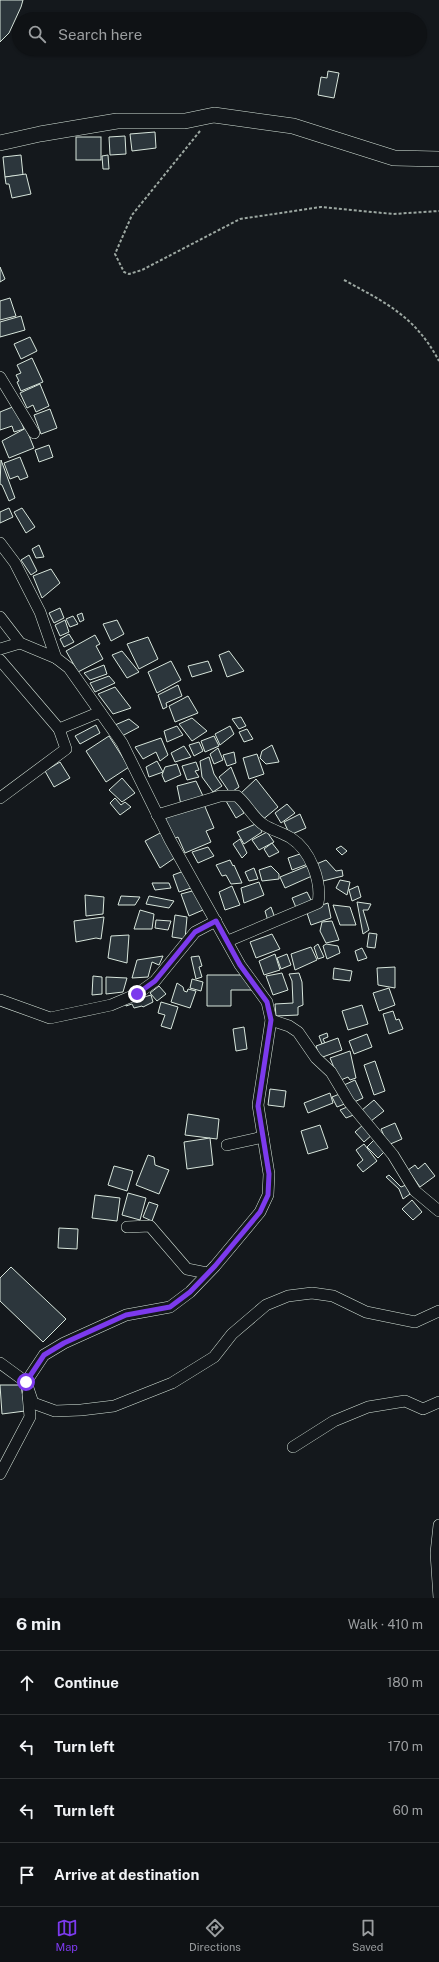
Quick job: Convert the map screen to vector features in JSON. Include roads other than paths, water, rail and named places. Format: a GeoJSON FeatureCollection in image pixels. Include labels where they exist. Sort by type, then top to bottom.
{"type":"FeatureCollection","features":[{"type":"Feature","properties":{"kind":"street"},"geometry":{"type":"LineString","coordinates":[[0,143],[40,134],[117,121],[186,121],[214,115],[293,126],[394,158],[439,159]]}},
{"type":"Feature","properties":{"kind":"street"},"geometry":{"type":"LineString","coordinates":[[0,377],[34,433]]}},
{"type":"Feature","properties":{"kind":"street"},"geometry":{"type":"LineString","coordinates":[[0,542],[14,563],[40,612],[56,658]]}},
{"type":"Feature","properties":{"kind":"street"},"geometry":{"type":"LineString","coordinates":[[0,617],[20,643],[56,658],[69,668],[122,743],[157,815],[240,965],[267,1002],[271,1020],[258,1106],[269,1174],[268,1195],[260,1212],[208,1273],[190,1292],[170,1307],[126,1315],[88,1331],[44,1355],[27,1386],[30,1417],[0,1474]]}},
{"type":"Feature","properties":{"kind":"street"},"geometry":{"type":"LineString","coordinates":[[0,649],[20,643]]}},
{"type":"Feature","properties":{"kind":"street"},"geometry":{"type":"LineString","coordinates":[[0,660],[59,729],[66,749],[0,798]]}},
{"type":"Feature","properties":{"kind":"street"},"geometry":{"type":"LineString","coordinates":[[59,729],[100,712]]}},
{"type":"Feature","properties":{"kind":"street"},"geometry":{"type":"LineString","coordinates":[[157,815],[220,796],[237,796],[263,824],[291,838],[305,852],[315,876],[319,893],[318,903],[228,941]]}},
{"type":"Feature","properties":{"kind":"street"},"geometry":{"type":"LineString","coordinates":[[0,1000],[50,1018],[111,1005],[137,994],[155,981],[195,932],[216,921]]}},
{"type":"Feature","properties":{"kind":"street"},"geometry":{"type":"LineString","coordinates":[[271,1020],[283,1023],[298,1032],[316,1058],[331,1072],[349,1102],[393,1155],[415,1191],[439,1211]]}},
{"type":"Feature","properties":{"kind":"street"},"geometry":{"type":"LineString","coordinates":[[227,1145],[263,1138]]}},
{"type":"Feature","properties":{"kind":"street"},"geometry":{"type":"LineString","coordinates":[[127,1227],[150,1226],[187,1269],[208,1273]]}},
{"type":"Feature","properties":{"kind":"street"},"geometry":{"type":"LineString","coordinates":[[0,1364],[27,1386],[33,1403],[55,1411],[81,1410],[114,1406],[172,1383],[214,1357],[232,1334],[266,1304],[288,1296],[312,1293],[333,1296],[366,1312],[416,1322],[439,1311]]}},
{"type":"Feature","properties":{"kind":"street"},"geometry":{"type":"LineString","coordinates":[[293,1447],[334,1421],[368,1407],[405,1401],[423,1409],[439,1402]]}},
{"type":"Feature","properties":{"kind":"street"},"geometry":{"type":"LineString","coordinates":[[438,1598],[436,1553],[439,1525]]}}]}
